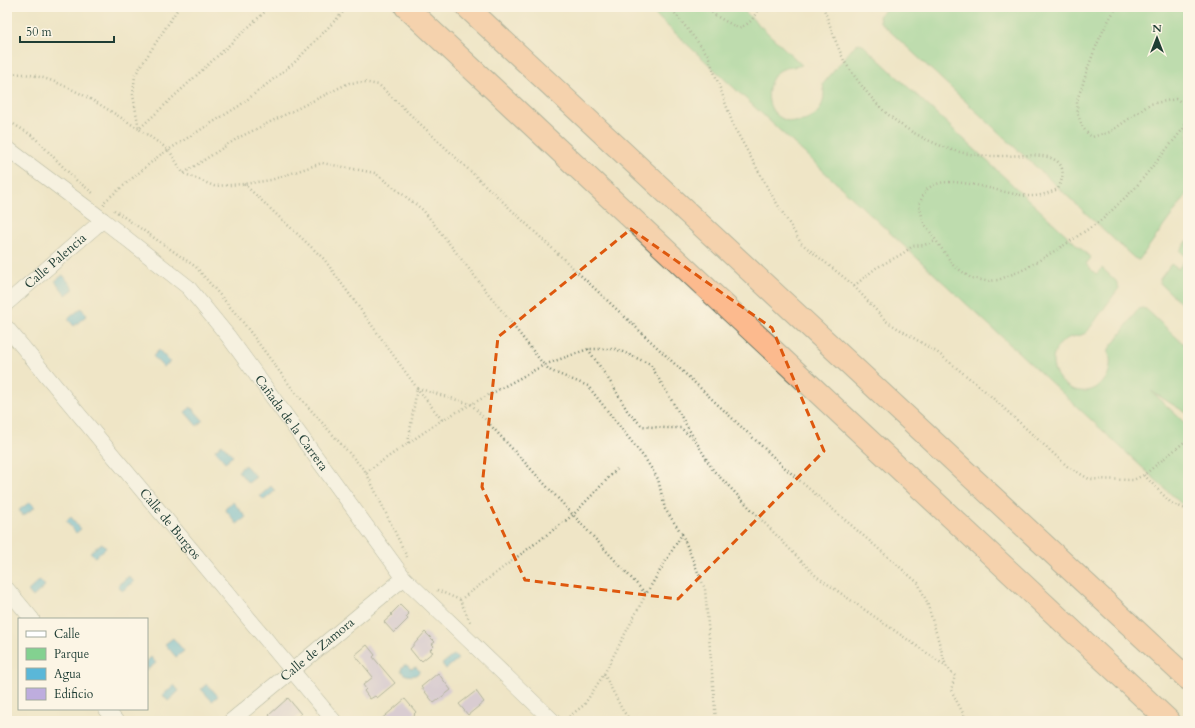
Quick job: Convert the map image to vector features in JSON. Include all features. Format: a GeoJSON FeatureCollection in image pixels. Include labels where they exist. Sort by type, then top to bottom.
{"type":"FeatureCollection","features":[{"type":"Feature","properties":{"kind":"highway"},"geometry":{"type":"LineString","coordinates":[[406,7],[1169,721]]}},
{"type":"Feature","properties":{"kind":"highway"},"geometry":{"type":"LineString","coordinates":[[467,7],[1188,679]]}},
{"type":"Feature","properties":{"kind":"street","name":"Cañada de la Carrera"},"geometry":{"type":"LineString","coordinates":[[7,148],[103,220],[188,287],[228,336],[404,578],[553,721]]}},
{"type":"Feature","properties":{"kind":"street","name":"Calle Palencia"},"geometry":{"type":"LineString","coordinates":[[7,303],[103,220]]}},
{"type":"Feature","properties":{"kind":"street","name":"Calle de Burgos"},"geometry":{"type":"LineString","coordinates":[[7,328],[334,721]]}},
{"type":"Feature","properties":{"kind":"street","name":"Calle de Zamora"},"geometry":{"type":"LineString","coordinates":[[231,721],[404,578]]}},
{"type":"Feature","properties":{"kind":"street"},"geometry":{"type":"LineString","coordinates":[[7,589],[31,618]]}},
{"type":"Feature","properties":{"kind":"street"},"geometry":{"type":"LineString","coordinates":[[107,710],[116,721]]}},
{"type":"Feature","properties":{"kind":"path"},"geometry":{"type":"LineString","coordinates":[[139,129],[133,95],[135,75],[179,7]]}},
{"type":"Feature","properties":{"kind":"path"},"geometry":{"type":"LineString","coordinates":[[139,129],[270,7]]}},
{"type":"Feature","properties":{"kind":"path"},"geometry":{"type":"LineString","coordinates":[[103,220],[104,202],[160,155],[239,106],[294,63],[348,7]]}},
{"type":"Feature","properties":{"kind":"path"},"geometry":{"type":"LineString","coordinates":[[670,7],[708,55],[734,127],[770,192],[801,243],[854,286],[886,320],[938,353],[984,390],[1067,466],[1089,479],[1133,480],[1144,475],[1188,439]]}},
{"type":"Feature","properties":{"kind":"path"},"geometry":{"type":"LineString","coordinates":[[706,7],[716,16],[738,28],[747,25],[754,18],[759,7]]}},
{"type":"Feature","properties":{"kind":"path"},"geometry":{"type":"LineString","coordinates":[[823,7],[843,59],[862,86],[891,117],[919,136],[944,147],[970,155],[1042,155],[1056,160],[1062,167],[1063,174],[1058,189],[1046,194],[1031,196],[960,183],[945,182],[933,185],[924,192],[919,206],[924,223],[953,265],[971,278],[998,280],[1024,269],[1066,244],[1103,219],[1135,188],[1183,129],[1188,119]]}},
{"type":"Feature","properties":{"kind":"path"},"geometry":{"type":"LineString","coordinates":[[1117,7],[1111,15],[1098,44],[1084,77],[1077,101],[1080,121],[1086,133],[1092,137],[1110,132],[1150,104],[1176,99],[1188,106]]}},
{"type":"Feature","properties":{"kind":"path"},"geometry":{"type":"LineString","coordinates":[[7,74],[13,73],[46,78],[85,96],[139,129],[169,150],[183,173],[214,186],[271,180],[322,163],[375,173],[423,210],[544,365],[552,371],[588,386],[646,460],[658,479],[665,509],[682,534],[705,589],[716,721]]}},
{"type":"Feature","properties":{"kind":"path"},"geometry":{"type":"LineString","coordinates":[[183,173],[238,138],[349,83],[364,82],[379,85],[784,467],[918,583],[927,602],[946,667]]}},
{"type":"Feature","properties":{"kind":"path"},"geometry":{"type":"LineString","coordinates":[[244,184],[324,259],[417,388],[442,420]]}},
{"type":"Feature","properties":{"kind":"path"},"geometry":{"type":"LineString","coordinates":[[854,286],[876,268],[902,254],[913,246],[924,245],[936,241]]}},
{"type":"Feature","properties":{"kind":"path"},"geometry":{"type":"LineString","coordinates":[[588,350],[628,412],[642,426],[681,428],[694,440]]}},
{"type":"Feature","properties":{"kind":"path"},"geometry":{"type":"LineString","coordinates":[[366,472],[442,420],[544,365],[588,350],[616,350],[650,364],[713,470],[816,576],[946,667],[955,676],[951,690],[967,721]]}},
{"type":"Feature","properties":{"kind":"path"},"geometry":{"type":"LineString","coordinates":[[417,388],[471,404],[646,594]]}},
{"type":"Feature","properties":{"kind":"path"},"geometry":{"type":"LineString","coordinates":[[408,443],[417,388]]}},
{"type":"Feature","properties":{"kind":"path"},"geometry":{"type":"LineString","coordinates":[[460,600],[573,515],[618,468]]}},
{"type":"Feature","properties":{"kind":"path"},"geometry":{"type":"LineString","coordinates":[[1144,475],[1171,503],[1188,510]]}},
{"type":"Feature","properties":{"kind":"path"},"geometry":{"type":"LineString","coordinates":[[564,721],[584,704],[604,674],[646,594],[682,534]]}},
{"type":"Feature","properties":{"kind":"path"},"geometry":{"type":"LineString","coordinates":[[604,674],[623,711],[631,721]]}},
{"type":"Feature","properties":{"kind":"highlighted area"},"geometry":{"type":"Polygon","coordinates":[[[631,229],[772,328],[824,451],[678,599],[525,580],[482,487],[498,337],[631,229]]]}},
{"type":"Feature","properties":{"kind":"green space"},"geometry":{"type":"Polygon","coordinates":[[[647,7],[740,7],[802,65],[785,68],[779,71],[773,77],[770,84],[769,103],[775,114],[785,120],[797,122],[808,119],[818,112],[823,100],[823,84],[856,44],[860,43],[863,45],[1091,258],[1086,264],[1096,274],[1102,268],[1116,281],[1119,288],[1087,332],[1063,341],[1054,355],[1053,365],[1057,375],[1064,384],[1073,389],[1083,391],[1094,389],[1104,381],[1110,367],[1109,349],[1138,309],[1146,309],[1188,348],[1188,414],[1151,391],[1188,426],[1188,510],[647,7]]]}},
{"type":"Feature","properties":{"kind":"green space"},"geometry":{"type":"Polygon","coordinates":[[[888,7],[892,7],[896,10],[899,7],[1188,7],[1188,193],[1139,260],[1134,258],[880,22],[879,16],[888,7]]]}},
{"type":"Feature","properties":{"kind":"green space"},"geometry":{"type":"Polygon","coordinates":[[[1188,240],[1188,310],[1160,283],[1160,279],[1171,264],[1178,269],[1187,257],[1180,251],[1188,240]]]}},
{"type":"Feature","properties":{"kind":"water"},"geometry":{"type":"Polygon","coordinates":[[[63,275],[74,289],[66,295],[55,281],[63,275]]]}},
{"type":"Feature","properties":{"kind":"water"},"geometry":{"type":"Polygon","coordinates":[[[81,308],[87,315],[74,326],[68,319],[81,308]]]}},
{"type":"Feature","properties":{"kind":"water"},"geometry":{"type":"Polygon","coordinates":[[[159,350],[170,362],[163,367],[153,356],[159,350]]]}},
{"type":"Feature","properties":{"kind":"water"},"geometry":{"type":"Polygon","coordinates":[[[191,407],[203,420],[197,426],[185,412],[191,407]]]}},
{"type":"Feature","properties":{"kind":"water"},"geometry":{"type":"Polygon","coordinates":[[[222,444],[233,456],[225,462],[215,450],[222,444]]]}},
{"type":"Feature","properties":{"kind":"water"},"geometry":{"type":"Polygon","coordinates":[[[245,465],[256,477],[248,483],[238,471],[245,465]]]}},
{"type":"Feature","properties":{"kind":"water"},"geometry":{"type":"Polygon","coordinates":[[[271,486],[275,491],[264,500],[260,496],[271,486]]]}},
{"type":"Feature","properties":{"kind":"water"},"geometry":{"type":"Polygon","coordinates":[[[30,502],[35,507],[23,516],[19,510],[30,502]]]}},
{"type":"Feature","properties":{"kind":"water"},"geometry":{"type":"Polygon","coordinates":[[[233,502],[246,517],[237,524],[225,509],[233,502]]]}},
{"type":"Feature","properties":{"kind":"water"},"geometry":{"type":"Polygon","coordinates":[[[71,517],[81,529],[76,533],[66,521],[71,517]]]}},
{"type":"Feature","properties":{"kind":"water"},"geometry":{"type":"Polygon","coordinates":[[[102,543],[106,548],[95,557],[90,552],[102,543]]]}},
{"type":"Feature","properties":{"kind":"water"},"geometry":{"type":"Polygon","coordinates":[[[129,576],[134,582],[122,591],[118,585],[129,576]]]}},
{"type":"Feature","properties":{"kind":"water"},"geometry":{"type":"Polygon","coordinates":[[[40,580],[45,586],[33,597],[28,591],[40,580]]]}},
{"type":"Feature","properties":{"kind":"water"},"geometry":{"type":"Polygon","coordinates":[[[173,638],[184,651],[176,657],[165,644],[173,638]]]}},
{"type":"Feature","properties":{"kind":"water"},"geometry":{"type":"Polygon","coordinates":[[[454,655],[458,659],[446,669],[442,664],[454,655]]]}},
{"type":"Feature","properties":{"kind":"water"},"geometry":{"type":"Polygon","coordinates":[[[151,657],[156,663],[148,669],[148,660],[151,657]]]}},
{"type":"Feature","properties":{"kind":"water"},"geometry":{"type":"Polygon","coordinates":[[[404,665],[407,665],[411,669],[416,667],[419,672],[412,676],[404,674],[401,670],[404,665]]]}},
{"type":"Feature","properties":{"kind":"water"},"geometry":{"type":"Polygon","coordinates":[[[207,684],[218,696],[212,701],[201,689],[207,684]]]}},
{"type":"Feature","properties":{"kind":"water"},"geometry":{"type":"Polygon","coordinates":[[[174,685],[179,691],[168,701],[163,695],[174,685]]]}},
{"type":"Feature","properties":{"kind":"building"},"geometry":{"type":"Polygon","coordinates":[[[400,605],[409,614],[406,617],[408,619],[394,633],[384,622],[400,605]]]}},
{"type":"Feature","properties":{"kind":"building"},"geometry":{"type":"Polygon","coordinates":[[[425,632],[435,642],[432,644],[434,646],[430,650],[433,652],[422,661],[420,659],[419,660],[410,649],[425,632]]]}},
{"type":"Feature","properties":{"kind":"building"},"geometry":{"type":"Polygon","coordinates":[[[367,645],[375,655],[373,657],[395,683],[377,698],[375,696],[370,699],[364,691],[366,689],[363,685],[373,677],[355,655],[367,645]]]}},
{"type":"Feature","properties":{"kind":"building"},"geometry":{"type":"Polygon","coordinates":[[[438,673],[451,690],[434,703],[421,687],[438,673]]]}},
{"type":"Feature","properties":{"kind":"building"},"geometry":{"type":"Polygon","coordinates":[[[476,691],[484,702],[468,715],[459,704],[476,691]]]}},
{"type":"Feature","properties":{"kind":"building"},"geometry":{"type":"Polygon","coordinates":[[[288,698],[301,714],[293,721],[274,721],[269,715],[288,698]]]}},
{"type":"Feature","properties":{"kind":"building"},"geometry":{"type":"Polygon","coordinates":[[[405,699],[416,712],[409,721],[379,721],[405,699]]]}}]}
